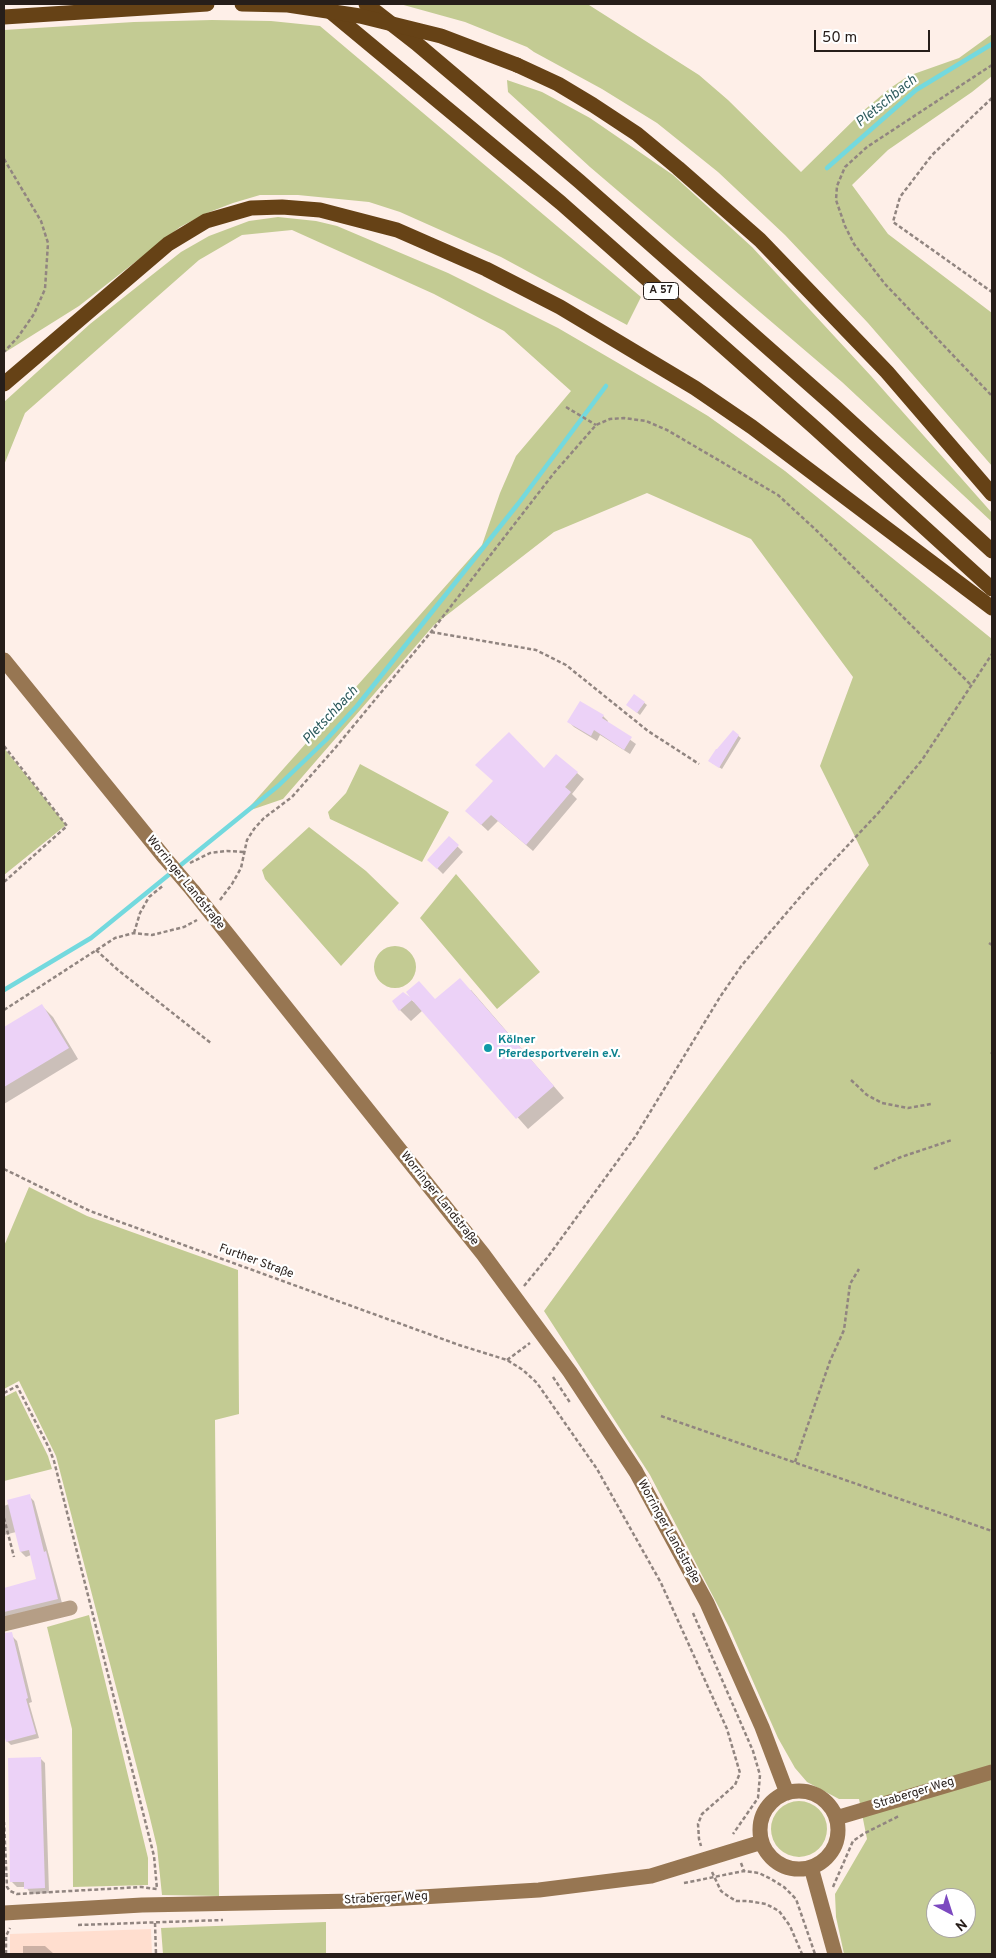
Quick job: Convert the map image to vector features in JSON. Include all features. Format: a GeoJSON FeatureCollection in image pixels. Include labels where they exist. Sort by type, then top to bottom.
{"type":"FeatureCollection","features":[{"type":"Feature","properties":{"kind":"highway"},"geometry":{"type":"LineString","coordinates":[[4,16],[207,4]]}},
{"type":"Feature","properties":{"kind":"highway"},"geometry":{"type":"LineString","coordinates":[[242,4],[288,5],[360,16],[441,36],[517,65],[558,84],[637,134],[760,240],[887,372],[992,494]]}},
{"type":"Feature","properties":{"kind":"highway","name":"A 57"},"geometry":{"type":"LineString","coordinates":[[321,4],[396,64],[561,203],[758,377],[992,589]]}},
{"type":"Feature","properties":{"kind":"highway","name":"A 57"},"geometry":{"type":"LineString","coordinates":[[366,4],[416,43],[579,181],[835,407],[992,551]]}},
{"type":"Feature","properties":{"kind":"highway"},"geometry":{"type":"LineString","coordinates":[[4,384],[168,244],[206,221],[251,208],[282,207],[320,210],[397,230],[486,269],[568,312],[695,388],[752,427],[992,608]]}},
{"type":"Feature","properties":{"kind":"main road","name":"Worringer Landstraße"},"geometry":{"type":"LineString","coordinates":[[4,660],[193,891],[203,915],[516,1296],[570,1372],[636,1472],[707,1603],[762,1727],[787,1793]]}},
{"type":"Feature","properties":{"kind":"main road","name":"Straberger Weg"},"geometry":{"type":"LineString","coordinates":[[836,1818],[992,1772]]}},
{"type":"Feature","properties":{"kind":"main road"},"geometry":{"type":"LineString","coordinates":[[805,1792],[822,1798],[836,1818],[838,1833],[834,1847],[825,1860],[811,1867],[799,1869],[787,1867],[772,1857],[762,1842],[760,1830],[762,1818],[776,1798],[787,1793],[805,1792]]}},
{"type":"Feature","properties":{"kind":"main road","name":"Straberger Weg"},"geometry":{"type":"LineString","coordinates":[[4,1913],[142,1905],[354,1901],[539,1890],[651,1876],[762,1842]]}},
{"type":"Feature","properties":{"kind":"main road"},"geometry":{"type":"LineString","coordinates":[[811,1867],[835,1954]]}},
{"type":"Feature","properties":{"kind":"street"},"geometry":{"type":"LineString","coordinates":[[4,1624],[70,1608]]}},
{"type":"Feature","properties":{"kind":"path"},"geometry":{"type":"LineString","coordinates":[[992,65],[867,147],[845,167],[837,186],[836,200],[845,226],[854,244],[885,284],[992,396]]}},
{"type":"Feature","properties":{"kind":"path"},"geometry":{"type":"LineString","coordinates":[[992,98],[932,155],[900,196],[894,222],[992,292]]}},
{"type":"Feature","properties":{"kind":"path"},"geometry":{"type":"LineString","coordinates":[[4,158],[42,221],[48,243],[45,290],[34,314],[18,337],[4,352]]}},
{"type":"Feature","properties":{"kind":"path"},"geometry":{"type":"LineString","coordinates":[[566,408],[596,425]]}},
{"type":"Feature","properties":{"kind":"path"},"geometry":{"type":"LineString","coordinates":[[4,1010],[115,938],[134,933],[152,935],[184,927],[203,915],[222,898],[241,868],[247,840],[254,829],[264,818],[292,797],[431,632],[554,473],[596,425],[610,419],[624,418],[646,421],[667,430],[778,495],[816,530],[972,686]]}},
{"type":"Feature","properties":{"kind":"path"},"geometry":{"type":"LineString","coordinates":[[431,632],[536,650],[566,664],[648,731],[699,764]]}},
{"type":"Feature","properties":{"kind":"path"},"geometry":{"type":"LineString","coordinates":[[516,1296],[547,1258],[635,1137],[720,997],[742,965],[808,889],[880,811],[922,760],[992,654]]}},
{"type":"Feature","properties":{"kind":"path"},"geometry":{"type":"LineString","coordinates":[[4,746],[67,826],[4,882]]}},
{"type":"Feature","properties":{"kind":"path"},"geometry":{"type":"LineString","coordinates":[[190,863],[210,853],[227,851],[245,852]]}},
{"type":"Feature","properties":{"kind":"path"},"geometry":{"type":"LineString","coordinates":[[134,933],[140,913],[149,898],[164,885]]}},
{"type":"Feature","properties":{"kind":"path"},"geometry":{"type":"LineString","coordinates":[[192,914],[203,915]]}},
{"type":"Feature","properties":{"kind":"path"},"geometry":{"type":"LineString","coordinates":[[96,950],[118,970],[212,1044]]}},
{"type":"Feature","properties":{"kind":"path"},"geometry":{"type":"LineString","coordinates":[[851,1080],[867,1095],[882,1103],[908,1108],[931,1104]]}},
{"type":"Feature","properties":{"kind":"path"},"geometry":{"type":"LineString","coordinates":[[874,1169],[901,1157],[952,1140]]}},
{"type":"Feature","properties":{"kind":"path","name":"Further Straße"},"geometry":{"type":"LineString","coordinates":[[4,1169],[90,1211],[506,1360],[523,1370],[537,1383],[597,1469],[661,1583],[727,1729],[740,1773],[735,1785],[702,1814],[698,1824],[699,1839],[717,1883],[728,1896],[736,1900],[766,1904],[779,1911],[790,1926],[802,1954]]}},
{"type":"Feature","properties":{"kind":"path"},"geometry":{"type":"LineString","coordinates":[[795,1462],[830,1361],[844,1330],[850,1284],[859,1269]]}},
{"type":"Feature","properties":{"kind":"path"},"geometry":{"type":"LineString","coordinates":[[525,1336],[535,1351]]}},
{"type":"Feature","properties":{"kind":"path"},"geometry":{"type":"LineString","coordinates":[[506,1360],[530,1343]]}},
{"type":"Feature","properties":{"kind":"path"},"geometry":{"type":"LineString","coordinates":[[551,1374],[572,1406]]}},
{"type":"Feature","properties":{"kind":"path"},"geometry":{"type":"LineString","coordinates":[[4,1393],[17,1386],[50,1448],[154,1856],[157,1889],[140,1887],[17,1894],[10,1892],[7,1887],[4,1822]]}},
{"type":"Feature","properties":{"kind":"path"},"geometry":{"type":"LineString","coordinates":[[661,1416],[992,1531]]}},
{"type":"Feature","properties":{"kind":"path"},"geometry":{"type":"LineString","coordinates":[[4,1518],[14,1557]]}},
{"type":"Feature","properties":{"kind":"path"},"geometry":{"type":"LineString","coordinates":[[4,1536],[8,1534]]}},
{"type":"Feature","properties":{"kind":"path"},"geometry":{"type":"LineString","coordinates":[[692,1611],[753,1750],[760,1775],[758,1798],[732,1836],[744,1871]]}},
{"type":"Feature","properties":{"kind":"path"},"geometry":{"type":"LineString","coordinates":[[796,1899],[833,1887],[853,1841],[903,1814]]}},
{"type":"Feature","properties":{"kind":"path"},"geometry":{"type":"LineString","coordinates":[[155,1923],[156,1954]]}},
{"type":"Feature","properties":{"kind":"path"},"geometry":{"type":"LineString","coordinates":[[6,1954],[6,1936],[10,1928]]}},
{"type":"Feature","properties":{"kind":"shaded area"},"geometry":{"type":"Polygon","coordinates":[[[151,1929],[152,1954],[10,1954],[10,1934],[151,1929]]]}},
{"type":"Feature","properties":{"kind":"green space"},"geometry":{"type":"Polygon","coordinates":[[[400,4],[589,5],[699,75],[728,100],[801,172],[862,112],[889,89],[908,76],[959,58],[992,34],[992,76],[888,150],[852,185],[888,234],[992,313],[992,466],[868,323],[785,235],[718,172],[657,123],[602,89],[527,47],[465,22],[400,4]]]}},
{"type":"Feature","properties":{"kind":"green space"},"geometry":{"type":"Polygon","coordinates":[[[271,21],[320,26],[641,297],[627,325],[501,257],[400,212],[369,202],[298,195],[260,195],[207,213],[180,227],[79,306],[4,353],[4,30],[134,22],[271,21]]]}},
{"type":"Feature","properties":{"kind":"green space"},"geometry":{"type":"Polygon","coordinates":[[[507,80],[542,92],[590,118],[673,175],[752,247],[871,376],[992,513],[992,522],[842,382],[590,167],[508,92],[507,80]]]}},
{"type":"Feature","properties":{"kind":"green space"},"geometry":{"type":"Polygon","coordinates":[[[278,217],[316,221],[337,226],[448,273],[558,328],[708,416],[785,471],[992,639],[992,1954],[844,1954],[836,1917],[835,1894],[867,1839],[859,1799],[839,1799],[807,1782],[795,1768],[778,1738],[729,1627],[650,1475],[544,1311],[869,865],[820,766],[853,677],[751,539],[647,493],[554,532],[434,625],[283,799],[245,812],[482,545],[500,493],[516,456],[571,391],[504,331],[434,294],[292,230],[242,235],[199,260],[25,413],[4,465],[4,402],[90,324],[181,252],[209,236],[249,221],[278,217]]]}},
{"type":"Feature","properties":{"kind":"green space"},"geometry":{"type":"Polygon","coordinates":[[[4,748],[66,825],[4,875],[4,748]]]}},
{"type":"Feature","properties":{"kind":"green space"},"geometry":{"type":"Polygon","coordinates":[[[360,764],[449,812],[422,862],[330,819],[328,812],[346,793],[360,764]]]}},
{"type":"Feature","properties":{"kind":"green space"},"geometry":{"type":"Polygon","coordinates":[[[309,827],[366,871],[399,903],[341,966],[265,879],[262,870],[309,827]]]}},
{"type":"Feature","properties":{"kind":"green space"},"geometry":{"type":"Polygon","coordinates":[[[456,874],[540,972],[497,1009],[420,918],[456,874]]]}},
{"type":"Feature","properties":{"kind":"green space"},"geometry":{"type":"Polygon","coordinates":[[[391,946],[399,946],[410,952],[416,967],[410,982],[399,988],[391,988],[380,982],[374,971],[374,963],[380,952],[391,946]]]}},
{"type":"Feature","properties":{"kind":"green space"},"geometry":{"type":"Polygon","coordinates":[[[29,1187],[87,1216],[238,1270],[239,1414],[215,1420],[219,1896],[162,1895],[157,1847],[56,1456],[19,1381],[4,1389],[4,1246],[29,1187]]]}},
{"type":"Feature","properties":{"kind":"green space"},"geometry":{"type":"Polygon","coordinates":[[[16,1391],[48,1456],[52,1469],[4,1481],[4,1397],[16,1391]]]}},
{"type":"Feature","properties":{"kind":"green space"},"geometry":{"type":"Polygon","coordinates":[[[89,1615],[148,1858],[148,1885],[73,1887],[72,1729],[47,1627],[89,1615]]]}},
{"type":"Feature","properties":{"kind":"green space"},"geometry":{"type":"Polygon","coordinates":[[[799,1801],[814,1806],[822,1814],[827,1829],[822,1844],[814,1852],[799,1857],[784,1852],[776,1844],[771,1829],[776,1814],[784,1806],[799,1801]]]}},
{"type":"Feature","properties":{"kind":"green space"},"geometry":{"type":"Polygon","coordinates":[[[326,1922],[326,1954],[163,1954],[161,1928],[326,1922]]]}},
{"type":"Feature","properties":{"kind":"building"},"geometry":{"type":"Polygon","coordinates":[[[634,694],[645,702],[637,713],[626,705],[634,694]]]}},
{"type":"Feature","properties":{"kind":"building"},"geometry":{"type":"Polygon","coordinates":[[[580,701],[604,715],[602,718],[632,737],[624,750],[594,730],[591,736],[567,722],[580,701]]]}},
{"type":"Feature","properties":{"kind":"building"},"geometry":{"type":"Polygon","coordinates":[[[733,730],[739,735],[719,768],[708,761],[733,730]]]}},
{"type":"Feature","properties":{"kind":"building"},"geometry":{"type":"Polygon","coordinates":[[[509,732],[544,768],[556,754],[578,772],[565,787],[571,792],[526,845],[491,815],[481,825],[465,811],[493,781],[475,765],[509,732]]]}},
{"type":"Feature","properties":{"kind":"building"},"geometry":{"type":"Polygon","coordinates":[[[449,836],[459,845],[437,869],[427,860],[449,836]]]}},
{"type":"Feature","properties":{"kind":"building","name":"Kölner Pferdesportverein e.V."},"geometry":{"type":"Polygon","coordinates":[[[460,978],[554,1086],[516,1119],[412,1000],[399,1011],[392,1001],[403,992],[410,997],[406,992],[419,981],[435,999],[460,978]]]}},
{"type":"Feature","properties":{"kind":"building"},"geometry":{"type":"Polygon","coordinates":[[[42,1004],[69,1048],[4,1087],[4,1027],[42,1004]]]}},
{"type":"Feature","properties":{"kind":"building"},"geometry":{"type":"Polygon","coordinates":[[[30,1494],[58,1599],[4,1612],[4,1588],[36,1579],[29,1550],[20,1552],[7,1500],[30,1494]]]}},
{"type":"Feature","properties":{"kind":"building"},"geometry":{"type":"Polygon","coordinates":[[[12,1632],[28,1698],[26,1699],[36,1734],[6,1742],[4,1734],[4,1633],[12,1632]]]}},
{"type":"Feature","properties":{"kind":"building"},"geometry":{"type":"Polygon","coordinates":[[[41,1757],[45,1888],[24,1889],[24,1882],[10,1882],[8,1758],[41,1757]]]}},
{"type":"Feature","properties":{"kind":"waterway","name":"Pletschbach"},"geometry":{"type":"LineString","coordinates":[[827,168],[916,90],[992,44]]}},
{"type":"Feature","properties":{"kind":"waterway","name":"Pletschbach"},"geometry":{"type":"LineString","coordinates":[[4,990],[91,938],[278,786],[326,740],[357,706],[518,504],[606,386]]}},
{"type":"Feature","properties":{"kind":"place","name":"Kölner Pferdesportverein e.V."},"geometry":{"type":"Point","coordinates":[488,1048]}}]}
